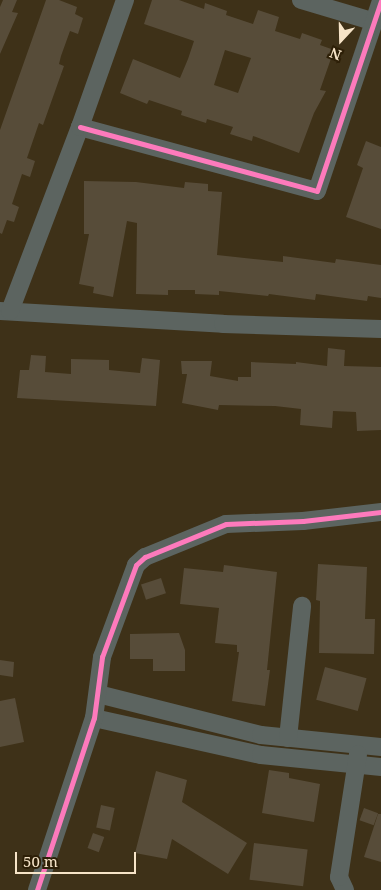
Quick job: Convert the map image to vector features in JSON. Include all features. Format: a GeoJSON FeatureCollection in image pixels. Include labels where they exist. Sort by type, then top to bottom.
{"type":"FeatureCollection","features":[{"type":"Feature","properties":{"kind":"street"},"geometry":{"type":"LineString","coordinates":[[125,0],[80,127],[5,311],[223,324],[381,330]]}},
{"type":"Feature","properties":{"kind":"street"},"geometry":{"type":"LineString","coordinates":[[301,0],[375,22]]}},
{"type":"Feature","properties":{"kind":"street"},"geometry":{"type":"LineString","coordinates":[[80,127],[317,191],[381,1]]}},
{"type":"Feature","properties":{"kind":"street"},"geometry":{"type":"LineString","coordinates":[[37,890],[94,718],[102,657],[136,565],[145,557],[226,524],[313,520],[381,512]]}},
{"type":"Feature","properties":{"kind":"street"},"geometry":{"type":"LineString","coordinates":[[288,738],[302,606]]}},
{"type":"Feature","properties":{"kind":"street"},"geometry":{"type":"LineString","coordinates":[[98,694],[261,735],[381,747]]}},
{"type":"Feature","properties":{"kind":"street"},"geometry":{"type":"LineString","coordinates":[[94,718],[261,755],[381,767]]}},
{"type":"Feature","properties":{"kind":"street"},"geometry":{"type":"LineString","coordinates":[[345,890],[339,877],[359,745]]}},
{"type":"Feature","properties":{"kind":"building"},"geometry":{"type":"Polygon","coordinates":[[[3,0],[17,0],[12,12],[18,13],[0,54],[0,7],[3,0]]]}},
{"type":"Feature","properties":{"kind":"building"},"geometry":{"type":"Polygon","coordinates":[[[46,0],[59,0],[77,7],[75,14],[83,18],[78,34],[70,31],[59,64],[64,66],[43,125],[39,123],[27,158],[35,161],[30,177],[22,174],[12,204],[19,207],[14,222],[7,220],[2,234],[0,233],[0,130],[46,0]]]}},
{"type":"Feature","properties":{"kind":"building"},"geometry":{"type":"Polygon","coordinates":[[[152,0],[179,0],[204,9],[205,3],[227,11],[226,15],[253,24],[258,10],[279,17],[275,31],[300,39],[302,33],[322,40],[320,45],[334,50],[320,90],[326,91],[314,113],[299,153],[253,136],[252,141],[230,134],[233,127],[207,119],[206,123],[181,115],[182,111],[149,100],[147,104],[120,93],[133,59],[180,78],[188,59],[194,41],[144,24],[152,0]],[[225,50],[214,85],[238,93],[251,58],[225,50]]]}},
{"type":"Feature","properties":{"kind":"building"},"geometry":{"type":"Polygon","coordinates":[[[366,141],[381,147],[381,229],[346,217],[363,168],[357,165],[366,141]]]}},
{"type":"Feature","properties":{"kind":"building"},"geometry":{"type":"Polygon","coordinates":[[[84,181],[136,182],[184,188],[185,182],[208,184],[208,191],[222,192],[217,255],[283,262],[283,256],[335,263],[336,259],[381,265],[381,298],[368,296],[367,301],[316,294],[315,300],[269,294],[268,296],[219,291],[219,295],[195,294],[195,290],[168,290],[168,295],[136,294],[137,223],[127,221],[113,297],[93,293],[94,287],[79,284],[89,234],[84,234],[84,181]]]}},
{"type":"Feature","properties":{"kind":"building"},"geometry":{"type":"Polygon","coordinates":[[[328,348],[345,350],[344,366],[381,367],[381,430],[357,431],[356,412],[333,411],[332,428],[300,425],[301,409],[275,406],[219,405],[218,410],[182,403],[187,374],[182,374],[181,361],[212,361],[210,376],[238,381],[238,377],[251,377],[251,362],[296,364],[296,362],[327,366],[328,348]]]}},
{"type":"Feature","properties":{"kind":"building"},"geometry":{"type":"Polygon","coordinates":[[[31,355],[46,356],[45,372],[71,374],[71,359],[109,360],[109,370],[140,373],[142,358],[160,360],[156,406],[17,398],[20,370],[29,370],[31,355]]]}},
{"type":"Feature","properties":{"kind":"building"},"geometry":{"type":"Polygon","coordinates":[[[318,564],[367,567],[365,619],[375,619],[374,654],[319,653],[320,601],[316,600],[318,564]]]}},
{"type":"Feature","properties":{"kind":"building"},"geometry":{"type":"Polygon","coordinates":[[[224,565],[277,572],[267,670],[270,670],[265,706],[232,701],[239,652],[237,652],[237,645],[215,643],[219,608],[180,604],[184,568],[223,572],[224,565]]]}},
{"type":"Feature","properties":{"kind":"building"},"geometry":{"type":"Polygon","coordinates":[[[161,578],[166,593],[146,600],[141,584],[161,578]]]}},
{"type":"Feature","properties":{"kind":"building"},"geometry":{"type":"Polygon","coordinates":[[[179,633],[185,650],[185,671],[153,671],[153,659],[130,659],[130,634],[179,633]]]}},
{"type":"Feature","properties":{"kind":"building"},"geometry":{"type":"Polygon","coordinates":[[[0,660],[14,662],[13,677],[0,675],[0,660]]]}},
{"type":"Feature","properties":{"kind":"building"},"geometry":{"type":"Polygon","coordinates":[[[325,667],[367,678],[358,711],[316,700],[325,667]]]}},
{"type":"Feature","properties":{"kind":"building"},"geometry":{"type":"Polygon","coordinates":[[[15,698],[24,742],[0,747],[0,701],[15,698]]]}},
{"type":"Feature","properties":{"kind":"building"},"geometry":{"type":"Polygon","coordinates":[[[269,770],[289,773],[289,778],[320,784],[314,822],[262,813],[269,770]]]}},
{"type":"Feature","properties":{"kind":"building"},"geometry":{"type":"Polygon","coordinates":[[[156,771],[187,780],[182,802],[247,843],[228,874],[172,839],[167,859],[135,853],[156,771]]]}},
{"type":"Feature","properties":{"kind":"building"},"geometry":{"type":"Polygon","coordinates":[[[101,805],[115,808],[110,830],[96,827],[101,805]]]}},
{"type":"Feature","properties":{"kind":"building"},"geometry":{"type":"Polygon","coordinates":[[[364,808],[378,813],[374,825],[360,820],[364,808]]]}},
{"type":"Feature","properties":{"kind":"building"},"geometry":{"type":"Polygon","coordinates":[[[378,814],[381,814],[381,862],[364,857],[378,814]]]}},
{"type":"Feature","properties":{"kind":"building"},"geometry":{"type":"Polygon","coordinates":[[[93,833],[104,837],[99,852],[88,848],[93,833]]]}},
{"type":"Feature","properties":{"kind":"building"},"geometry":{"type":"Polygon","coordinates":[[[254,843],[308,850],[303,886],[249,880],[254,843]]]}},
{"type":"Feature","properties":{"kind":"cycle path"},"geometry":{"type":"LineString","coordinates":[[80,127],[317,191],[381,1]]}},
{"type":"Feature","properties":{"kind":"cycle path"},"geometry":{"type":"LineString","coordinates":[[37,890],[94,718],[102,657],[136,565],[145,557],[226,524],[303,521],[381,512]]}}]}
